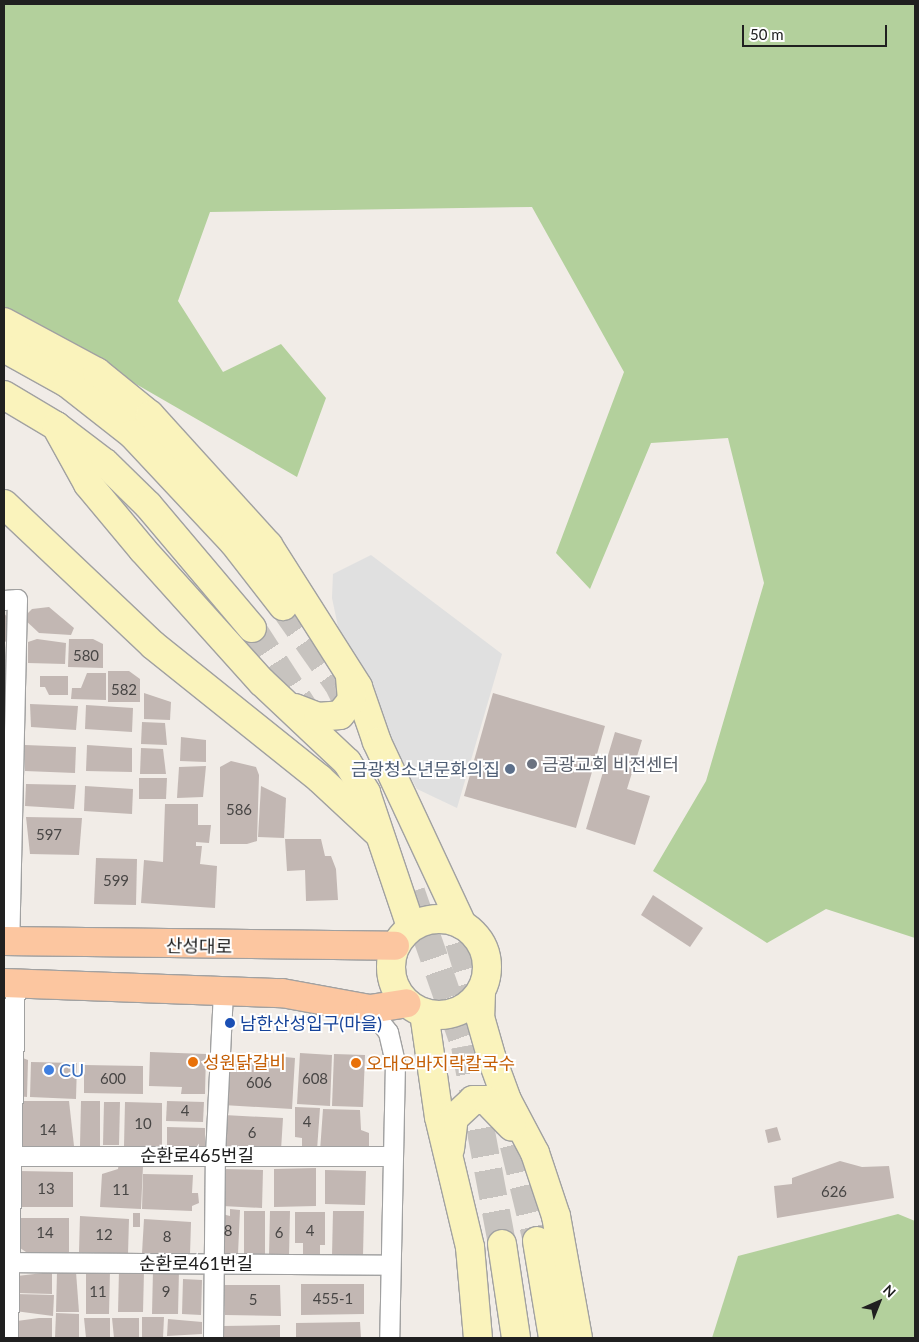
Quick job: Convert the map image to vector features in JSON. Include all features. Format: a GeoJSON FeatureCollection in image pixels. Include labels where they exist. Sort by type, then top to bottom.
{"type":"FeatureCollection","features":[{"type":"Feature","properties":{"kind":"main road"},"geometry":{"type":"LineString","coordinates":[[4,322],[97,372],[150,415],[268,545],[350,672],[462,924],[482,945],[486,958],[481,992],[480,1017],[492,1059],[507,1100],[535,1153],[556,1216],[578,1338]]}},
{"type":"Feature","properties":{"kind":"main road"},"geometry":{"type":"LineString","coordinates":[[4,348],[67,383],[132,434],[234,543],[283,606]]}},
{"type":"Feature","properties":{"kind":"main road"},"geometry":{"type":"LineString","coordinates":[[4,395],[56,426],[148,505],[252,628]]}},
{"type":"Feature","properties":{"kind":"main road"},"geometry":{"type":"LineString","coordinates":[[56,426],[88,484],[143,550],[206,624],[347,762],[366,793],[382,837],[403,936],[391,977],[415,1008],[470,1247],[478,1338]]}},
{"type":"Feature","properties":{"kind":"main road"},"geometry":{"type":"LineString","coordinates":[[4,504],[153,645],[320,779],[382,837]]}},
{"type":"Feature","properties":{"kind":"main road"},"geometry":{"type":"LineString","coordinates":[[289,706],[318,717],[340,715],[352,700],[350,672]]}},
{"type":"Feature","properties":{"kind":"main road"},"geometry":{"type":"LineString","coordinates":[[403,936],[436,918],[462,924]]}},
{"type":"Feature","properties":{"kind":"main road","name":"산성대로"},"geometry":{"type":"LineString","coordinates":[[6,941],[403,936]]}},
{"type":"Feature","properties":{"kind":"main road"},"geometry":{"type":"LineString","coordinates":[[9,983],[282,993],[370,1009],[415,1008],[456,1012],[481,992]]}},
{"type":"Feature","properties":{"kind":"main road"},"geometry":{"type":"LineString","coordinates":[[450,1154],[454,1118],[473,1100],[486,1100],[535,1153]]}},
{"type":"Feature","properties":{"kind":"main road"},"geometry":{"type":"LineString","coordinates":[[537,1241],[553,1338]]}},
{"type":"Feature","properties":{"kind":"main road"},"geometry":{"type":"LineString","coordinates":[[502,1244],[516,1338]]}},
{"type":"Feature","properties":{"kind":"street"},"geometry":{"type":"LineString","coordinates":[[6,941],[10,600]]}},
{"type":"Feature","properties":{"kind":"street"},"geometry":{"type":"LineString","coordinates":[[8,1338],[7,1156],[9,983]]}},
{"type":"Feature","properties":{"kind":"street"},"geometry":{"type":"LineString","coordinates":[[213,1338],[214,1155],[223,990]]}},
{"type":"Feature","properties":{"kind":"street"},"geometry":{"type":"LineString","coordinates":[[370,1009],[388,1032],[395,1062],[387,1265],[389,1338]]}},
{"type":"Feature","properties":{"kind":"street","name":"순환로465번길"},"geometry":{"type":"LineString","coordinates":[[7,1156],[390,1156]]}},
{"type":"Feature","properties":{"kind":"street","name":"순환로461번길"},"geometry":{"type":"LineString","coordinates":[[7,1262],[387,1265]]}},
{"type":"Feature","properties":{"kind":"green space"},"geometry":{"type":"Polygon","coordinates":[[[4,4],[915,4],[915,938],[826,909],[767,943],[653,871],[706,781],[764,583],[728,438],[651,443],[590,589],[556,553],[624,372],[532,207],[210,212],[178,301],[223,372],[281,344],[326,398],[297,477],[4,308],[4,4]]]}},
{"type":"Feature","properties":{"kind":"green space"},"geometry":{"type":"Polygon","coordinates":[[[898,1214],[915,1221],[915,1338],[712,1338],[738,1256],[898,1214]]]}},
{"type":"Feature","properties":{"kind":"shaded area"},"geometry":{"type":"Polygon","coordinates":[[[371,555],[502,654],[457,808],[417,789],[361,690],[339,631],[332,598],[333,574],[371,555]]]}},
{"type":"Feature","properties":{"kind":"building"},"geometry":{"type":"Polygon","coordinates":[[[49,607],[74,628],[71,635],[39,633],[23,618],[32,609],[49,607]]]}},
{"type":"Feature","properties":{"kind":"building"},"geometry":{"type":"Polygon","coordinates":[[[4,613],[7,617],[8,641],[4,642],[4,613]]]}},
{"type":"Feature","properties":{"kind":"building"},"geometry":{"type":"Polygon","coordinates":[[[37,639],[66,643],[65,664],[28,663],[28,642],[37,639]]]}},
{"type":"Feature","properties":{"kind":"building"},"geometry":{"type":"Polygon","coordinates":[[[69,639],[93,639],[103,644],[103,668],[68,667],[69,639]]]}},
{"type":"Feature","properties":{"kind":"building"},"geometry":{"type":"Polygon","coordinates":[[[108,671],[129,671],[140,679],[140,702],[108,702],[108,671]]]}},
{"type":"Feature","properties":{"kind":"building"},"geometry":{"type":"Polygon","coordinates":[[[87,673],[106,673],[106,700],[71,699],[72,688],[81,688],[87,673]]]}},
{"type":"Feature","properties":{"kind":"building"},"geometry":{"type":"Polygon","coordinates":[[[40,676],[68,676],[68,695],[49,695],[45,687],[40,687],[40,676]]]}},
{"type":"Feature","properties":{"kind":"building"},"geometry":{"type":"Polygon","coordinates":[[[144,693],[171,702],[170,720],[144,719],[144,693]]]}},
{"type":"Feature","properties":{"kind":"building"},"geometry":{"type":"Polygon","coordinates":[[[493,693],[605,726],[576,828],[464,796],[493,693]]]}},
{"type":"Feature","properties":{"kind":"building"},"geometry":{"type":"Polygon","coordinates":[[[30,704],[78,706],[76,730],[31,727],[30,704]]]}},
{"type":"Feature","properties":{"kind":"building"},"geometry":{"type":"Polygon","coordinates":[[[86,705],[133,708],[132,732],[85,729],[86,705]]]}},
{"type":"Feature","properties":{"kind":"building"},"geometry":{"type":"Polygon","coordinates":[[[142,722],[165,723],[167,745],[141,744],[142,722]]]}},
{"type":"Feature","properties":{"kind":"building"},"geometry":{"type":"Polygon","coordinates":[[[615,732],[642,740],[627,789],[650,796],[635,845],[586,829],[615,732]]]}},
{"type":"Feature","properties":{"kind":"building"},"geometry":{"type":"Polygon","coordinates":[[[181,737],[206,740],[206,762],[180,761],[181,737]]]}},
{"type":"Feature","properties":{"kind":"building"},"geometry":{"type":"Polygon","coordinates":[[[25,745],[76,747],[75,773],[25,771],[25,745]]]}},
{"type":"Feature","properties":{"kind":"building"},"geometry":{"type":"Polygon","coordinates":[[[87,745],[132,748],[132,772],[86,771],[87,745]]]}},
{"type":"Feature","properties":{"kind":"building"},"geometry":{"type":"Polygon","coordinates":[[[141,748],[163,749],[166,774],[140,774],[141,748]]]}},
{"type":"Feature","properties":{"kind":"building"},"geometry":{"type":"Polygon","coordinates":[[[231,761],[256,767],[259,775],[257,841],[247,844],[220,844],[220,767],[231,761]]]}},
{"type":"Feature","properties":{"kind":"building"},"geometry":{"type":"Polygon","coordinates":[[[206,766],[203,797],[177,798],[179,767],[206,766]]]}},
{"type":"Feature","properties":{"kind":"building"},"geometry":{"type":"Polygon","coordinates":[[[139,778],[167,778],[166,799],[139,799],[139,778]]]}},
{"type":"Feature","properties":{"kind":"building"},"geometry":{"type":"Polygon","coordinates":[[[26,784],[76,785],[74,809],[25,806],[26,784]]]}},
{"type":"Feature","properties":{"kind":"building"},"geometry":{"type":"Polygon","coordinates":[[[85,786],[133,789],[132,814],[84,811],[85,786]]]}},
{"type":"Feature","properties":{"kind":"building"},"geometry":{"type":"Polygon","coordinates":[[[261,786],[286,798],[284,838],[258,837],[261,786]]]}},
{"type":"Feature","properties":{"kind":"building"},"geometry":{"type":"Polygon","coordinates":[[[165,804],[198,804],[198,825],[211,825],[209,843],[196,842],[196,846],[202,846],[200,864],[217,866],[215,908],[141,903],[144,860],[163,862],[165,804]]]}},
{"type":"Feature","properties":{"kind":"building"},"geometry":{"type":"Polygon","coordinates":[[[26,817],[82,818],[79,855],[30,854],[26,817]]]}},
{"type":"Feature","properties":{"kind":"building"},"geometry":{"type":"Polygon","coordinates":[[[285,839],[321,839],[325,856],[331,856],[336,869],[338,900],[306,901],[305,870],[287,871],[285,839]]]}},
{"type":"Feature","properties":{"kind":"building"},"geometry":{"type":"Polygon","coordinates":[[[96,858],[137,859],[136,905],[94,904],[96,858]]]}},
{"type":"Feature","properties":{"kind":"building"},"geometry":{"type":"Polygon","coordinates":[[[653,895],[703,928],[690,947],[641,915],[653,895]]]}},
{"type":"Feature","properties":{"kind":"building"},"geometry":{"type":"Polygon","coordinates":[[[150,1052],[206,1054],[205,1094],[181,1094],[182,1087],[149,1086],[150,1052]]]}},
{"type":"Feature","properties":{"kind":"building"},"geometry":{"type":"Polygon","coordinates":[[[300,1053],[332,1055],[330,1106],[297,1104],[300,1053]]]}},
{"type":"Feature","properties":{"kind":"building"},"geometry":{"type":"Polygon","coordinates":[[[334,1054],[365,1055],[363,1107],[332,1106],[334,1054]]]}},
{"type":"Feature","properties":{"kind":"building"},"geometry":{"type":"Polygon","coordinates":[[[20,1057],[28,1060],[27,1097],[17,1096],[20,1057]]]}},
{"type":"Feature","properties":{"kind":"building"},"geometry":{"type":"Polygon","coordinates":[[[285,1057],[295,1058],[292,1109],[223,1105],[225,1059],[285,1062],[285,1057]]]}},
{"type":"Feature","properties":{"kind":"building"},"geometry":{"type":"Polygon","coordinates":[[[31,1062],[77,1063],[76,1099],[30,1097],[31,1062]]]}},
{"type":"Feature","properties":{"kind":"building"},"geometry":{"type":"Polygon","coordinates":[[[84,1065],[143,1066],[143,1094],[84,1093],[84,1065]]]}},
{"type":"Feature","properties":{"kind":"building"},"geometry":{"type":"Polygon","coordinates":[[[22,1101],[69,1101],[74,1146],[22,1146],[22,1101]]]}},
{"type":"Feature","properties":{"kind":"building"},"geometry":{"type":"Polygon","coordinates":[[[81,1101],[100,1101],[100,1147],[80,1146],[81,1101]]]}},
{"type":"Feature","properties":{"kind":"building"},"geometry":{"type":"Polygon","coordinates":[[[167,1101],[204,1102],[203,1122],[166,1121],[167,1101]]]}},
{"type":"Feature","properties":{"kind":"building"},"geometry":{"type":"Polygon","coordinates":[[[104,1102],[120,1102],[119,1145],[103,1145],[104,1102]]]}},
{"type":"Feature","properties":{"kind":"building"},"geometry":{"type":"Polygon","coordinates":[[[125,1102],[162,1103],[162,1147],[124,1146],[125,1102]]]}},
{"type":"Feature","properties":{"kind":"building"},"geometry":{"type":"Polygon","coordinates":[[[295,1107],[320,1108],[317,1150],[302,1150],[302,1138],[295,1137],[295,1107]]]}},
{"type":"Feature","properties":{"kind":"building"},"geometry":{"type":"Polygon","coordinates":[[[323,1109],[360,1110],[361,1130],[369,1133],[369,1152],[320,1151],[323,1109]]]}},
{"type":"Feature","properties":{"kind":"building"},"geometry":{"type":"Polygon","coordinates":[[[224,1115],[283,1118],[281,1150],[222,1147],[224,1115]]]}},
{"type":"Feature","properties":{"kind":"building"},"geometry":{"type":"Polygon","coordinates":[[[167,1127],[205,1128],[205,1148],[167,1147],[167,1127]]]}},
{"type":"Feature","properties":{"kind":"building"},"geometry":{"type":"Polygon","coordinates":[[[777,1127],[781,1140],[768,1143],[765,1130],[777,1127]]]}},
{"type":"Feature","properties":{"kind":"building"},"geometry":{"type":"Polygon","coordinates":[[[840,1161],[862,1167],[889,1166],[894,1198],[777,1218],[774,1186],[792,1184],[792,1178],[840,1161]]]}},
{"type":"Feature","properties":{"kind":"building"},"geometry":{"type":"Polygon","coordinates":[[[119,1162],[143,1166],[141,1209],[100,1207],[102,1174],[118,1169],[119,1162]]]}},
{"type":"Feature","properties":{"kind":"building"},"geometry":{"type":"Polygon","coordinates":[[[316,1168],[316,1206],[274,1207],[274,1169],[316,1168]]]}},
{"type":"Feature","properties":{"kind":"building"},"geometry":{"type":"Polygon","coordinates":[[[223,1169],[263,1170],[262,1208],[222,1206],[223,1169]]]}},
{"type":"Feature","properties":{"kind":"building"},"geometry":{"type":"Polygon","coordinates":[[[325,1170],[366,1171],[365,1205],[325,1204],[325,1170]]]}},
{"type":"Feature","properties":{"kind":"building"},"geometry":{"type":"Polygon","coordinates":[[[19,1171],[73,1172],[73,1207],[19,1207],[19,1171]]]}},
{"type":"Feature","properties":{"kind":"building"},"geometry":{"type":"Polygon","coordinates":[[[143,1174],[193,1175],[192,1193],[198,1193],[199,1203],[192,1206],[192,1211],[142,1209],[143,1174]]]}},
{"type":"Feature","properties":{"kind":"building"},"geometry":{"type":"Polygon","coordinates":[[[230,1209],[240,1210],[238,1254],[234,1258],[223,1257],[218,1213],[230,1216],[230,1209]]]}},
{"type":"Feature","properties":{"kind":"building"},"geometry":{"type":"Polygon","coordinates":[[[244,1211],[265,1211],[265,1257],[244,1257],[244,1211]]]}},
{"type":"Feature","properties":{"kind":"building"},"geometry":{"type":"Polygon","coordinates":[[[270,1211],[290,1211],[289,1256],[269,1256],[270,1211]]]}},
{"type":"Feature","properties":{"kind":"building"},"geometry":{"type":"Polygon","coordinates":[[[333,1211],[364,1211],[363,1256],[332,1256],[333,1211]]]}},
{"type":"Feature","properties":{"kind":"building"},"geometry":{"type":"Polygon","coordinates":[[[295,1212],[325,1212],[325,1245],[320,1245],[320,1255],[303,1256],[303,1243],[295,1243],[295,1212]]]}},
{"type":"Feature","properties":{"kind":"building"},"geometry":{"type":"Polygon","coordinates":[[[133,1213],[140,1213],[140,1227],[133,1227],[133,1213]]]}},
{"type":"Feature","properties":{"kind":"building"},"geometry":{"type":"Polygon","coordinates":[[[80,1216],[129,1219],[128,1254],[79,1252],[80,1216]]]}},
{"type":"Feature","properties":{"kind":"building"},"geometry":{"type":"Polygon","coordinates":[[[20,1218],[69,1218],[69,1252],[26,1252],[20,1248],[20,1218]]]}},
{"type":"Feature","properties":{"kind":"building"},"geometry":{"type":"Polygon","coordinates":[[[144,1219],[191,1222],[190,1255],[142,1253],[144,1219]]]}},
{"type":"Feature","properties":{"kind":"building"},"geometry":{"type":"Polygon","coordinates":[[[86,1270],[110,1270],[109,1314],[86,1314],[86,1270]]]}},
{"type":"Feature","properties":{"kind":"building"},"geometry":{"type":"Polygon","coordinates":[[[119,1270],[144,1271],[143,1312],[118,1312],[119,1270]]]}},
{"type":"Feature","properties":{"kind":"building"},"geometry":{"type":"Polygon","coordinates":[[[153,1270],[179,1270],[178,1314],[152,1314],[153,1270]]]}},
{"type":"Feature","properties":{"kind":"building"},"geometry":{"type":"Polygon","coordinates":[[[52,1272],[52,1294],[17,1293],[17,1276],[52,1272]]]}},
{"type":"Feature","properties":{"kind":"building"},"geometry":{"type":"Polygon","coordinates":[[[57,1272],[76,1272],[79,1312],[56,1312],[57,1272]]]}},
{"type":"Feature","properties":{"kind":"building"},"geometry":{"type":"Polygon","coordinates":[[[183,1279],[202,1280],[201,1315],[182,1314],[183,1279]]]}},
{"type":"Feature","properties":{"kind":"building"},"geometry":{"type":"Polygon","coordinates":[[[301,1284],[364,1284],[364,1314],[301,1315],[301,1284]]]}},
{"type":"Feature","properties":{"kind":"building"},"geometry":{"type":"Polygon","coordinates":[[[224,1285],[280,1285],[281,1316],[225,1315],[224,1285]]]}},
{"type":"Feature","properties":{"kind":"building"},"geometry":{"type":"Polygon","coordinates":[[[16,1294],[54,1295],[53,1316],[15,1311],[16,1294]]]}},
{"type":"Feature","properties":{"kind":"building"},"geometry":{"type":"Polygon","coordinates":[[[56,1313],[79,1314],[79,1338],[55,1338],[56,1313]]]}},
{"type":"Feature","properties":{"kind":"building"},"geometry":{"type":"Polygon","coordinates":[[[142,1317],[164,1317],[163,1338],[142,1338],[142,1317]]]}},
{"type":"Feature","properties":{"kind":"building"},"geometry":{"type":"Polygon","coordinates":[[[52,1318],[52,1338],[17,1338],[17,1321],[52,1318]]]}},
{"type":"Feature","properties":{"kind":"building"},"geometry":{"type":"Polygon","coordinates":[[[84,1318],[110,1318],[110,1338],[86,1338],[84,1318]]]}},
{"type":"Feature","properties":{"kind":"building"},"geometry":{"type":"Polygon","coordinates":[[[112,1318],[139,1318],[139,1338],[114,1338],[112,1318]]]}},
{"type":"Feature","properties":{"kind":"building"},"geometry":{"type":"Polygon","coordinates":[[[168,1319],[202,1322],[202,1334],[167,1336],[168,1319]]]}},
{"type":"Feature","properties":{"kind":"building"},"geometry":{"type":"Polygon","coordinates":[[[360,1322],[361,1338],[296,1338],[296,1323],[360,1322]]]}},
{"type":"Feature","properties":{"kind":"building"},"geometry":{"type":"Polygon","coordinates":[[[280,1325],[280,1338],[223,1338],[223,1326],[280,1325]]]}},
{"type":"Feature","properties":{"kind":"tunnel"},"geometry":{"type":"LineString","coordinates":[[283,606],[338,684],[354,716]]}},
{"type":"Feature","properties":{"kind":"tunnel"},"geometry":{"type":"LineString","coordinates":[[252,628],[315,725]]}},
{"type":"Feature","properties":{"kind":"tunnel"},"geometry":{"type":"LineString","coordinates":[[411,892],[465,1046],[502,1244]]}},
{"type":"Feature","properties":{"kind":"tunnel"},"geometry":{"type":"LineString","coordinates":[[447,902],[482,1018]]}},
{"type":"Feature","properties":{"kind":"tunnel"},"geometry":{"type":"LineString","coordinates":[[504,1104],[537,1241]]}},
{"type":"Feature","properties":{"kind":"place","name":"금광교회 비전센터"},"geometry":{"type":"Point","coordinates":[532,764]}},
{"type":"Feature","properties":{"kind":"place","name":"금광청소년문화의집"},"geometry":{"type":"Point","coordinates":[510,769]}},
{"type":"Feature","properties":{"kind":"place","name":"남한산성입구(마을)"},"geometry":{"type":"Point","coordinates":[230,1023]}},
{"type":"Feature","properties":{"kind":"place","name":"성원닭갈비"},"geometry":{"type":"Point","coordinates":[193,1062]}},
{"type":"Feature","properties":{"kind":"place","name":"오대오바지락칼국수"},"geometry":{"type":"Point","coordinates":[356,1063]}},
{"type":"Feature","properties":{"kind":"place","name":"CU"},"geometry":{"type":"Point","coordinates":[49,1070]}}]}
